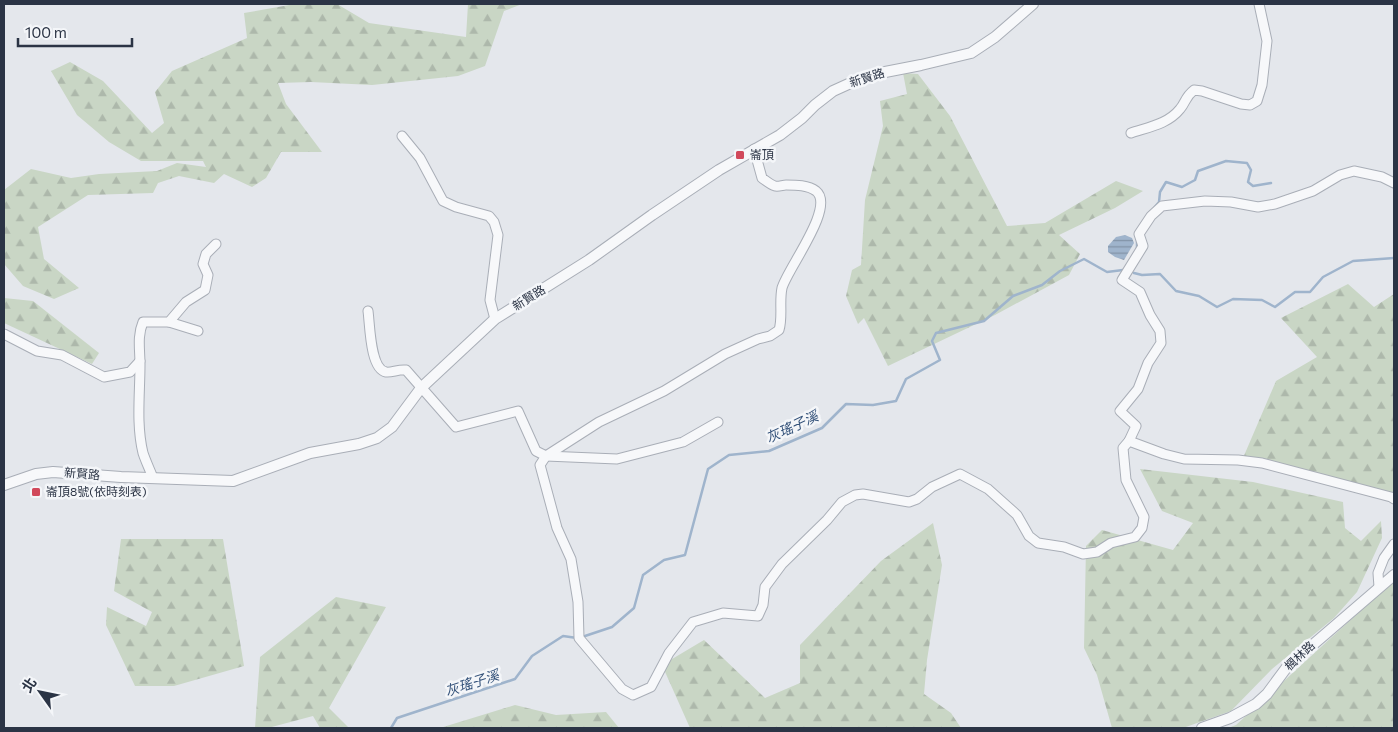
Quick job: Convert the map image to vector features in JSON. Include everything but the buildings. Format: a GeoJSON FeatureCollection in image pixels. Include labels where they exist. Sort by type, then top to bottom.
{"type":"FeatureCollection","features":[{"type":"Feature","properties":{"kind":"street","name":"新賢路"},"geometry":{"type":"LineString","coordinates":[[4,485],[36,474],[53,472],[121,478],[233,481],[310,454],[359,444],[377,438],[392,427],[421,388],[494,320],[589,260],[719,170],[780,135],[833,91],[856,80],[880,73],[971,53],[995,37],[1032,4]]}},
{"type":"Feature","properties":{"kind":"street"},"geometry":{"type":"LineString","coordinates":[[1131,133],[1163,123],[1180,109],[1188,95],[1194,90],[1242,104],[1250,105],[1257,100],[1262,85],[1267,41],[1259,4]]}},
{"type":"Feature","properties":{"kind":"street"},"geometry":{"type":"LineString","coordinates":[[402,136],[420,158],[443,201],[456,208],[489,216],[494,222],[498,235],[490,300],[494,320]]}},
{"type":"Feature","properties":{"kind":"street"},"geometry":{"type":"LineString","coordinates":[[754,149],[762,178],[774,186],[810,187],[818,192],[822,202],[819,217],[783,286],[780,302],[779,330],[770,336],[758,339],[726,354],[664,391],[599,422],[546,456],[540,465],[557,528],[571,559],[578,602],[579,638],[622,689],[633,695],[651,687],[669,653],[693,622],[723,613],[758,616],[763,605],[765,587],[782,564],[827,520],[842,502],[855,495],[863,494],[908,502],[917,499],[932,487],[960,474],[988,489],[1017,515],[1030,536],[1038,543],[1064,547],[1083,554],[1097,552],[1111,544],[1135,537],[1142,528],[1144,516],[1126,480],[1123,448],[1136,426],[1120,411],[1138,388],[1148,363],[1161,343],[1160,332],[1140,292],[1122,280],[1143,246],[1139,234],[1151,216],[1162,206],[1205,201],[1231,202],[1258,207],[1275,204],[1313,191],[1340,175],[1354,171],[1382,177],[1394,183]]}},
{"type":"Feature","properties":{"kind":"street"},"geometry":{"type":"LineString","coordinates":[[169,322],[186,302],[205,290],[208,275],[203,264],[206,254],[216,244]]}},
{"type":"Feature","properties":{"kind":"street"},"geometry":{"type":"LineString","coordinates":[[368,311],[374,359],[381,370],[387,372],[406,370],[456,427],[518,411],[536,451],[546,456],[617,459],[683,442],[718,422]]}},
{"type":"Feature","properties":{"kind":"street"},"geometry":{"type":"LineString","coordinates":[[153,478],[143,453],[139,426],[140,361],[138,346],[140,328],[143,322],[169,322],[198,331]]}},
{"type":"Feature","properties":{"kind":"street"},"geometry":{"type":"LineString","coordinates":[[4,334],[37,351],[62,355],[104,377],[130,372],[140,361]]}},
{"type":"Feature","properties":{"kind":"street"},"geometry":{"type":"LineString","coordinates":[[1128,441],[1184,459],[1238,460],[1262,463],[1334,481],[1394,499]]}},
{"type":"Feature","properties":{"kind":"street"},"geometry":{"type":"LineString","coordinates":[[1379,586],[1378,573],[1384,558],[1394,544]]}},
{"type":"Feature","properties":{"kind":"street","name":"楓林路"},"geometry":{"type":"LineString","coordinates":[[1202,728],[1230,718],[1256,704],[1267,694],[1287,667],[1394,574]]}},
{"type":"Feature","properties":{"kind":"green space"},"geometry":{"type":"Polygon","coordinates":[[[295,4],[337,4],[369,23],[466,37],[468,4],[522,4],[504,11],[485,66],[458,76],[372,85],[311,82],[278,83],[286,104],[322,152],[281,152],[266,178],[252,187],[224,174],[214,183],[179,176],[158,183],[153,193],[88,195],[38,227],[44,259],[79,288],[54,299],[23,286],[4,264],[4,190],[31,169],[71,178],[99,174],[157,171],[177,163],[206,167],[203,161],[141,161],[109,142],[77,115],[51,71],[70,62],[103,81],[152,133],[164,123],[155,92],[172,71],[247,38],[244,13],[295,4]]]}},
{"type":"Feature","properties":{"kind":"green space"},"geometry":{"type":"Polygon","coordinates":[[[903,73],[918,74],[950,116],[1007,226],[1045,223],[1116,181],[1143,191],[1115,208],[1059,235],[1080,254],[1069,275],[995,315],[888,366],[864,318],[858,324],[846,296],[852,270],[861,265],[865,200],[883,126],[880,101],[907,94],[903,73]]]}},
{"type":"Feature","properties":{"kind":"green space"},"geometry":{"type":"Polygon","coordinates":[[[1348,284],[1374,307],[1394,294],[1394,504],[1377,495],[1243,458],[1276,381],[1317,357],[1281,318],[1348,284]]]}},
{"type":"Feature","properties":{"kind":"green space"},"geometry":{"type":"Polygon","coordinates":[[[4,298],[33,301],[99,353],[92,364],[4,323],[4,298]]]}},
{"type":"Feature","properties":{"kind":"green space"},"geometry":{"type":"Polygon","coordinates":[[[1140,469],[1253,482],[1343,502],[1345,528],[1361,541],[1381,521],[1382,538],[1357,592],[1334,618],[1272,669],[1231,711],[1183,728],[1112,728],[1097,675],[1084,648],[1086,546],[1102,530],[1173,550],[1193,523],[1162,511],[1140,469]]]}},
{"type":"Feature","properties":{"kind":"green space"},"geometry":{"type":"Polygon","coordinates":[[[933,523],[942,565],[927,660],[924,694],[951,713],[961,728],[690,728],[662,665],[704,640],[765,698],[800,683],[800,645],[881,561],[933,523]]]}},
{"type":"Feature","properties":{"kind":"green space"},"geometry":{"type":"Polygon","coordinates":[[[121,539],[223,539],[244,666],[174,686],[135,686],[106,625],[107,607],[146,626],[152,612],[114,591],[121,539]]]}},
{"type":"Feature","properties":{"kind":"green space"},"geometry":{"type":"Polygon","coordinates":[[[1394,580],[1394,728],[1228,728],[1236,725],[1394,580]]]}},
{"type":"Feature","properties":{"kind":"green space"},"geometry":{"type":"Polygon","coordinates":[[[336,597],[386,607],[329,708],[349,728],[320,728],[313,716],[268,728],[255,728],[260,657],[336,597]]]}},
{"type":"Feature","properties":{"kind":"green space"},"geometry":{"type":"Polygon","coordinates":[[[515,705],[556,715],[606,712],[619,728],[440,728],[515,705]]]}},
{"type":"Feature","properties":{"kind":"water"},"geometry":{"type":"Polygon","coordinates":[[[1125,235],[1132,238],[1134,243],[1124,260],[1108,252],[1108,246],[1116,237],[1125,235]]]}},
{"type":"Feature","properties":{"kind":"waterway"},"geometry":{"type":"LineString","coordinates":[[1154,208],[1159,202],[1160,192],[1166,182],[1182,187],[1195,180],[1198,171],[1226,161],[1247,163],[1251,170],[1248,182],[1253,186],[1271,183]]}},
{"type":"Feature","properties":{"kind":"waterway"},"geometry":{"type":"LineString","coordinates":[[1137,238],[1137,250]]}},
{"type":"Feature","properties":{"kind":"waterway","name":"灰瑤子溪"},"geometry":{"type":"LineString","coordinates":[[1134,273],[1142,275],[1160,274],[1176,291],[1199,296],[1217,307],[1233,299],[1262,300],[1275,307],[1295,292],[1310,292],[1323,277],[1353,261],[1394,258]]}},
{"type":"Feature","properties":{"kind":"waterway","name":"灰瑤子溪"},"geometry":{"type":"LineString","coordinates":[[585,636],[612,627],[634,608],[643,575],[664,560],[685,555],[708,469],[729,455],[769,451],[822,428],[846,404],[873,405],[896,401],[906,379],[940,360],[932,341],[936,333],[984,321],[1013,296],[1042,285],[1060,271],[1084,259],[1107,272],[1123,270]]}},
{"type":"Feature","properties":{"kind":"waterway","name":"灰瑤子溪"},"geometry":{"type":"LineString","coordinates":[[391,728],[397,718],[515,679],[532,656],[563,636],[577,638]]}},
{"type":"Feature","properties":{"kind":"place","name":"崙頂"},"geometry":{"type":"Point","coordinates":[740,155]}},
{"type":"Feature","properties":{"kind":"place","name":"崙頂8號(依時刻表)"},"geometry":{"type":"Point","coordinates":[36,492]}}]}
